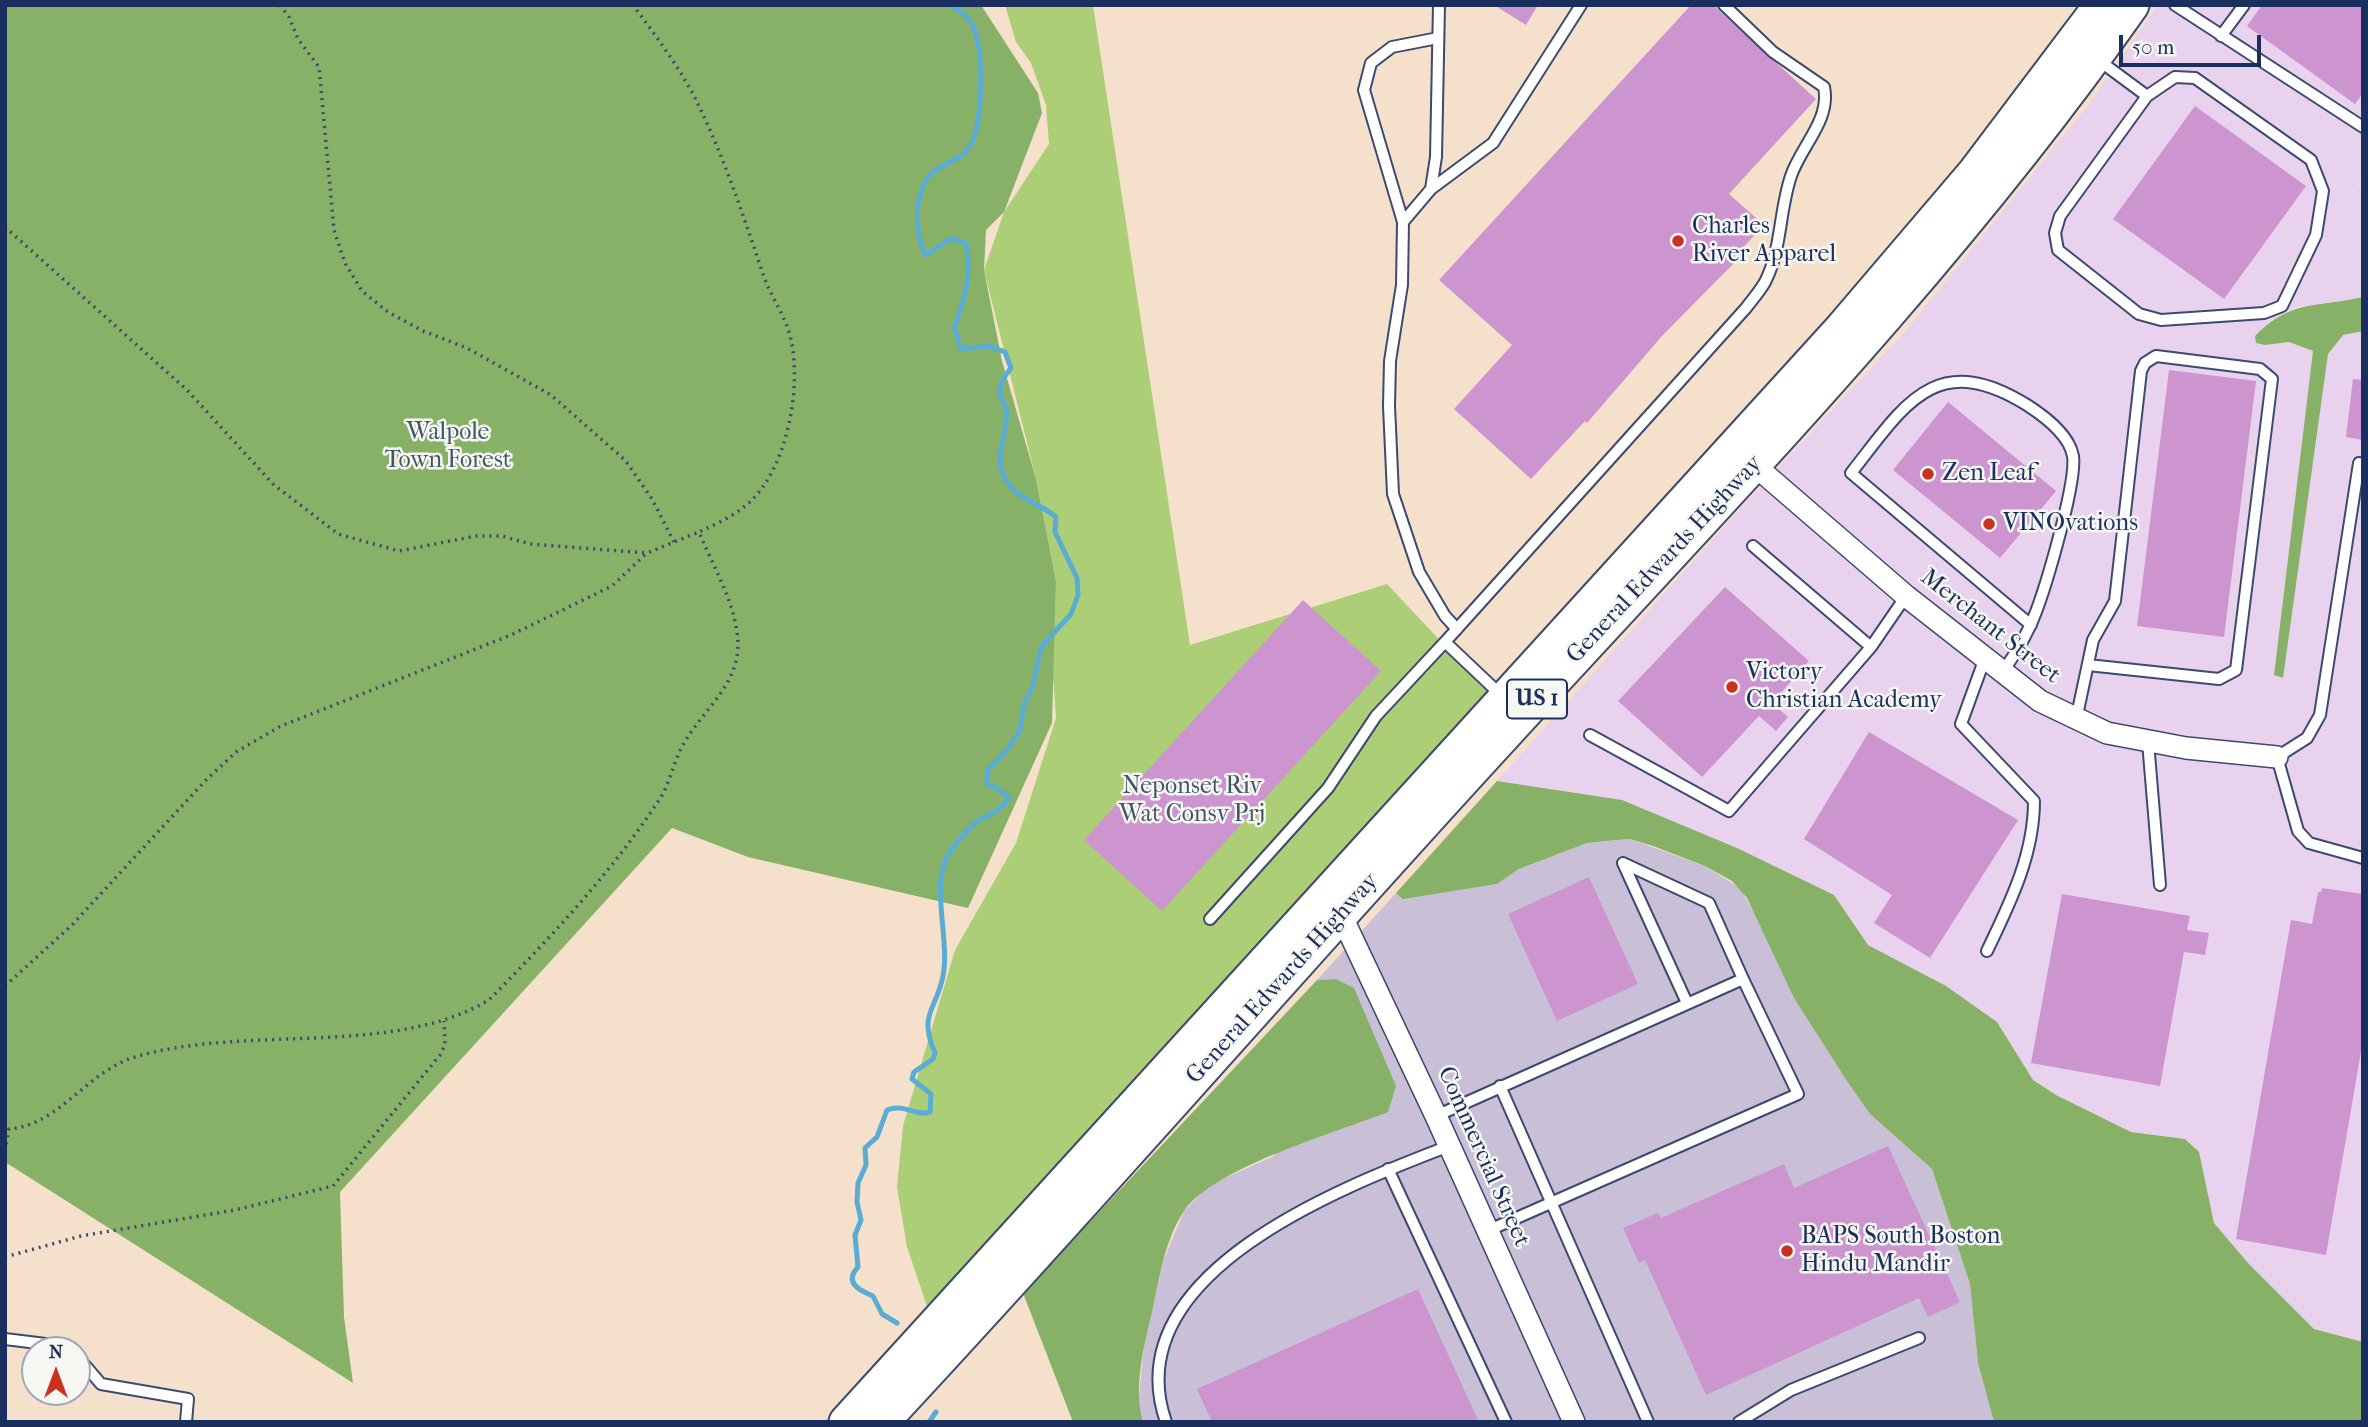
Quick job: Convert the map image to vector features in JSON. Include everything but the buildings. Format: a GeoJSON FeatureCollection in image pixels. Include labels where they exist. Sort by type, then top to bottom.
{"type":"FeatureCollection","features":[{"type":"Feature","properties":{"kind":"main road","name":"General Edwards Highway"},"geometry":{"type":"LineString","coordinates":[[916,1366],[1504,698],[1932,225],[2101,5]]}},
{"type":"Feature","properties":{"kind":"main road","name":"General Edwards Highway"},"geometry":{"type":"LineString","coordinates":[[916,1366],[1341,915],[1952,242],[2133,5]]}},
{"type":"Feature","properties":{"kind":"main road","name":"US 1"},"geometry":{"type":"LineString","coordinates":[[846,1422],[916,1366]]}},
{"type":"Feature","properties":{"kind":"main road","name":"US 1"},"geometry":{"type":"LineString","coordinates":[[882,1422],[916,1366]]}},
{"type":"Feature","properties":{"kind":"street","name":"Merchant Street"},"geometry":{"type":"LineString","coordinates":[[1752,464],[1906,596],[2040,701],[2107,733],[2148,742],[2277,757]]}},
{"type":"Feature","properties":{"kind":"street","name":"Commercial Street"},"geometry":{"type":"LineString","coordinates":[[1341,915],[1436,1116],[1574,1422]]}},
{"type":"Feature","properties":{"kind":"lane"},"geometry":{"type":"LineString","coordinates":[[1431,189],[1436,158],[1438,5]]}},
{"type":"Feature","properties":{"kind":"lane"},"geometry":{"type":"LineString","coordinates":[[1403,222],[1431,189],[1493,143],[1581,5]]}},
{"type":"Feature","properties":{"kind":"lane"},"geometry":{"type":"LineString","coordinates":[[1210,919],[1328,788],[1376,716],[1745,308],[1764,282],[1774,259],[1791,174],[1821,118],[1827,101],[1824,87],[1773,51],[1724,5]]}},
{"type":"Feature","properties":{"kind":"lane"},"geometry":{"type":"LineString","coordinates":[[2175,5],[2363,127]]}},
{"type":"Feature","properties":{"kind":"lane"},"geometry":{"type":"LineString","coordinates":[[2221,36],[2244,5]]}},
{"type":"Feature","properties":{"kind":"lane"},"geometry":{"type":"LineString","coordinates":[[1438,38],[1392,47],[1371,63],[1364,90],[1403,222],[1402,285],[1390,361],[1389,406],[1394,494],[1419,572],[1445,615],[1457,629]]}},
{"type":"Feature","properties":{"kind":"lane"},"geometry":{"type":"LineString","coordinates":[[2095,58],[2147,96]]}},
{"type":"Feature","properties":{"kind":"lane"},"geometry":{"type":"LineString","coordinates":[[2175,77],[2195,78],[2311,160],[2323,191],[2316,235],[2282,306],[2264,313],[2174,319],[2139,314],[2058,250],[2055,233],[2060,216],[2147,96],[2175,77]]}},
{"type":"Feature","properties":{"kind":"lane"},"geometry":{"type":"LineString","coordinates":[[2076,720],[2093,640],[2115,601],[2141,370],[2145,363],[2156,356],[2260,369],[2272,379],[2236,670],[2219,679],[2088,665]]}},
{"type":"Feature","properties":{"kind":"lane"},"geometry":{"type":"LineString","coordinates":[[2002,672],[2031,625],[2069,494],[2071,451],[2051,424],[2015,398],[1972,383],[1934,386],[1911,400],[1851,473],[2031,625]]}},
{"type":"Feature","properties":{"kind":"lane"},"geometry":{"type":"LineString","coordinates":[[2359,463],[2320,715],[2307,738],[2277,757],[2298,831],[2309,843],[2363,858]]}},
{"type":"Feature","properties":{"kind":"lane"},"geometry":{"type":"LineString","coordinates":[[1753,546],[1871,647]]}},
{"type":"Feature","properties":{"kind":"lane"},"geometry":{"type":"LineString","coordinates":[[1590,735],[1729,811],[1871,647],[1906,596]]}},
{"type":"Feature","properties":{"kind":"lane"},"geometry":{"type":"LineString","coordinates":[[1445,642],[1504,698]]}},
{"type":"Feature","properties":{"kind":"lane"},"geometry":{"type":"LineString","coordinates":[[1985,658],[1961,724],[2034,801],[2034,829],[2027,858],[1987,951]]}},
{"type":"Feature","properties":{"kind":"lane"},"geometry":{"type":"LineString","coordinates":[[2148,742],[2160,885]]}},
{"type":"Feature","properties":{"kind":"lane"},"geometry":{"type":"LineString","coordinates":[[1488,1231],[1798,1094],[1709,903],[1623,863],[1687,1003]]}},
{"type":"Feature","properties":{"kind":"lane"},"geometry":{"type":"LineString","coordinates":[[1436,1116],[1743,979]]}},
{"type":"Feature","properties":{"kind":"lane"},"geometry":{"type":"LineString","coordinates":[[1500,1086],[1647,1422]]}},
{"type":"Feature","properties":{"kind":"lane"},"geometry":{"type":"LineString","coordinates":[[1166,1422],[1160,1406],[1157,1374],[1165,1342],[1178,1316],[1219,1266],[1261,1232],[1304,1208],[1388,1169],[1448,1146]]}},
{"type":"Feature","properties":{"kind":"lane"},"geometry":{"type":"LineString","coordinates":[[1388,1169],[1506,1422]]}},
{"type":"Feature","properties":{"kind":"lane"},"geometry":{"type":"LineString","coordinates":[[1739,1422],[1791,1390],[1919,1338]]}},
{"type":"Feature","properties":{"kind":"lane"},"geometry":{"type":"LineString","coordinates":[[91,1372],[101,1384],[188,1399],[186,1422]]}},
{"type":"Feature","properties":{"kind":"path"},"geometry":{"type":"LineString","coordinates":[[280,5],[289,17],[298,39],[319,67],[334,230],[345,263],[362,291],[388,312],[423,331],[467,348],[551,395],[625,460],[652,499],[674,542]]}},
{"type":"Feature","properties":{"kind":"path"},"geometry":{"type":"LineString","coordinates":[[5,986],[72,925],[205,781],[236,752],[281,726],[436,666],[612,586],[647,553],[699,532],[747,506],[764,481],[785,441],[792,412],[795,365],[788,330],[763,274],[739,198],[701,110],[677,66],[633,5]]}},
{"type":"Feature","properties":{"kind":"path"},"geometry":{"type":"LineString","coordinates":[[5,227],[187,390],[273,484],[338,534],[399,551],[476,536],[502,536],[530,544],[647,553]]}},
{"type":"Feature","properties":{"kind":"path"},"geometry":{"type":"LineString","coordinates":[[5,1151],[7,1128],[38,1124],[86,1084],[113,1066],[135,1057],[222,1043],[382,1031],[444,1021],[489,1000],[617,859],[663,794],[684,742],[726,687],[734,667],[738,642],[731,608],[699,532]]}},
{"type":"Feature","properties":{"kind":"path"},"geometry":{"type":"LineString","coordinates":[[5,1257],[81,1236],[235,1210],[333,1186],[440,1055],[445,1045],[444,1021]]}},
{"type":"Feature","properties":{"kind":"shaded area"},"geometry":{"type":"Polygon","coordinates":[[[2157,5],[2363,5],[2363,175],[2358,186],[2363,191],[2363,297],[2330,305],[2294,307],[2256,343],[2265,345],[2289,342],[2313,351],[2274,675],[2283,677],[2328,354],[2343,335],[2363,331],[2363,1342],[2314,1329],[2248,1263],[2214,1223],[2199,1152],[2185,1139],[2131,1132],[2056,1095],[2033,1080],[1997,1022],[1946,986],[1868,945],[1834,895],[1622,800],[1497,781],[1747,501],[1904,333],[2090,103],[2157,5]]]}},
{"type":"Feature","properties":{"kind":"shaded area"},"geometry":{"type":"Polygon","coordinates":[[[1630,839],[1705,866],[1740,888],[1870,1114],[1932,1169],[1970,1284],[1978,1363],[1994,1422],[1143,1422],[1138,1405],[1145,1337],[1164,1259],[1184,1211],[1209,1185],[1274,1156],[1336,979],[1317,980],[1396,893],[1403,898],[1497,884],[1519,869],[1587,843],[1630,839]]]}},
{"type":"Feature","properties":{"kind":"green space","name":"Walpole Town Forest"},"geometry":{"type":"Polygon","coordinates":[[[5,5],[981,5],[1038,93],[1042,113],[1004,212],[986,230],[984,270],[1002,361],[1036,479],[1056,581],[1052,723],[968,908],[748,857],[672,828],[340,1192],[344,1317],[353,1383],[5,1162],[5,5]]]}},
{"type":"Feature","properties":{"kind":"green space","name":"Neponset Riv Wat Consv Prj"},"geometry":{"type":"Polygon","coordinates":[[[1005,5],[1093,5],[1190,645],[1387,584],[1496,700],[929,1312],[907,1247],[897,1187],[903,1126],[955,950],[1016,843],[1056,718],[1053,674],[1056,581],[1036,479],[984,270],[1004,212],[1049,144],[1046,105],[1031,63],[1016,42],[1005,5]]]}},
{"type":"Feature","properties":{"kind":"green space"},"geometry":{"type":"Polygon","coordinates":[[[2363,297],[2363,331],[2343,335],[2328,354],[2283,678],[2274,675],[2313,351],[2289,342],[2265,345],[2256,343],[2255,336],[2268,324],[2293,310],[2363,297]]]}},
{"type":"Feature","properties":{"kind":"green space"},"geometry":{"type":"Polygon","coordinates":[[[1497,781],[1622,800],[1737,848],[1834,895],[1868,945],[1946,986],[1997,1022],[2033,1080],[2056,1095],[2131,1132],[2185,1139],[2199,1152],[2214,1223],[2248,1263],[2314,1329],[2363,1342],[2363,1422],[1994,1422],[1978,1363],[1970,1284],[1932,1169],[1870,1114],[1847,1081],[1794,998],[1747,898],[1732,881],[1705,866],[1630,839],[1587,843],[1519,869],[1497,884],[1403,899],[1396,893],[1497,781]]]}},
{"type":"Feature","properties":{"kind":"green space"},"geometry":{"type":"Polygon","coordinates":[[[1336,979],[1354,988],[1396,1086],[1388,1112],[1248,1166],[1199,1195],[1177,1222],[1160,1273],[1139,1381],[1143,1422],[1073,1422],[1023,1293],[1317,980],[1336,979]]]}},
{"type":"Feature","properties":{"kind":"waterway"},"geometry":{"type":"LineString","coordinates":[[897,1323],[882,1314],[873,1296],[858,1288],[852,1277],[858,1267],[855,1235],[861,1220],[857,1202],[858,1183],[866,1165],[865,1148],[877,1137],[887,1110],[899,1108],[920,1113],[930,1112],[931,1094],[912,1079],[914,1072],[933,1059],[935,1053],[930,1040],[928,1021],[940,988],[945,962],[941,899],[943,869],[947,857],[968,830],[1000,808],[1009,798],[987,784],[987,771],[1007,750],[1020,730],[1024,704],[1033,686],[1041,647],[1071,614],[1078,595],[1077,578],[1055,532],[1056,517],[1016,492],[1001,470],[1007,416],[1000,389],[1011,368],[1005,352],[989,346],[961,349],[954,328],[966,286],[966,243],[951,238],[926,255],[919,236],[917,213],[921,191],[932,173],[970,147],[979,113],[981,78],[978,43],[968,18],[951,5]]}},
{"type":"Feature","properties":{"kind":"waterway"},"geometry":{"type":"LineString","coordinates":[[929,1422],[936,1412]]}},
{"type":"Feature","properties":{"kind":"place","name":"Charles River Apparel"},"geometry":{"type":"Point","coordinates":[1678,241]}},
{"type":"Feature","properties":{"kind":"place","name":"Zen Leaf"},"geometry":{"type":"Point","coordinates":[1928,474]}},
{"type":"Feature","properties":{"kind":"place","name":"VINOvations"},"geometry":{"type":"Point","coordinates":[1989,524]}},
{"type":"Feature","properties":{"kind":"place","name":"Victory Christian Academy"},"geometry":{"type":"Point","coordinates":[1732,687]}},
{"type":"Feature","properties":{"kind":"place","name":"BAPS South Boston Hindu Mandir"},"geometry":{"type":"Point","coordinates":[1787,1251]}}]}
